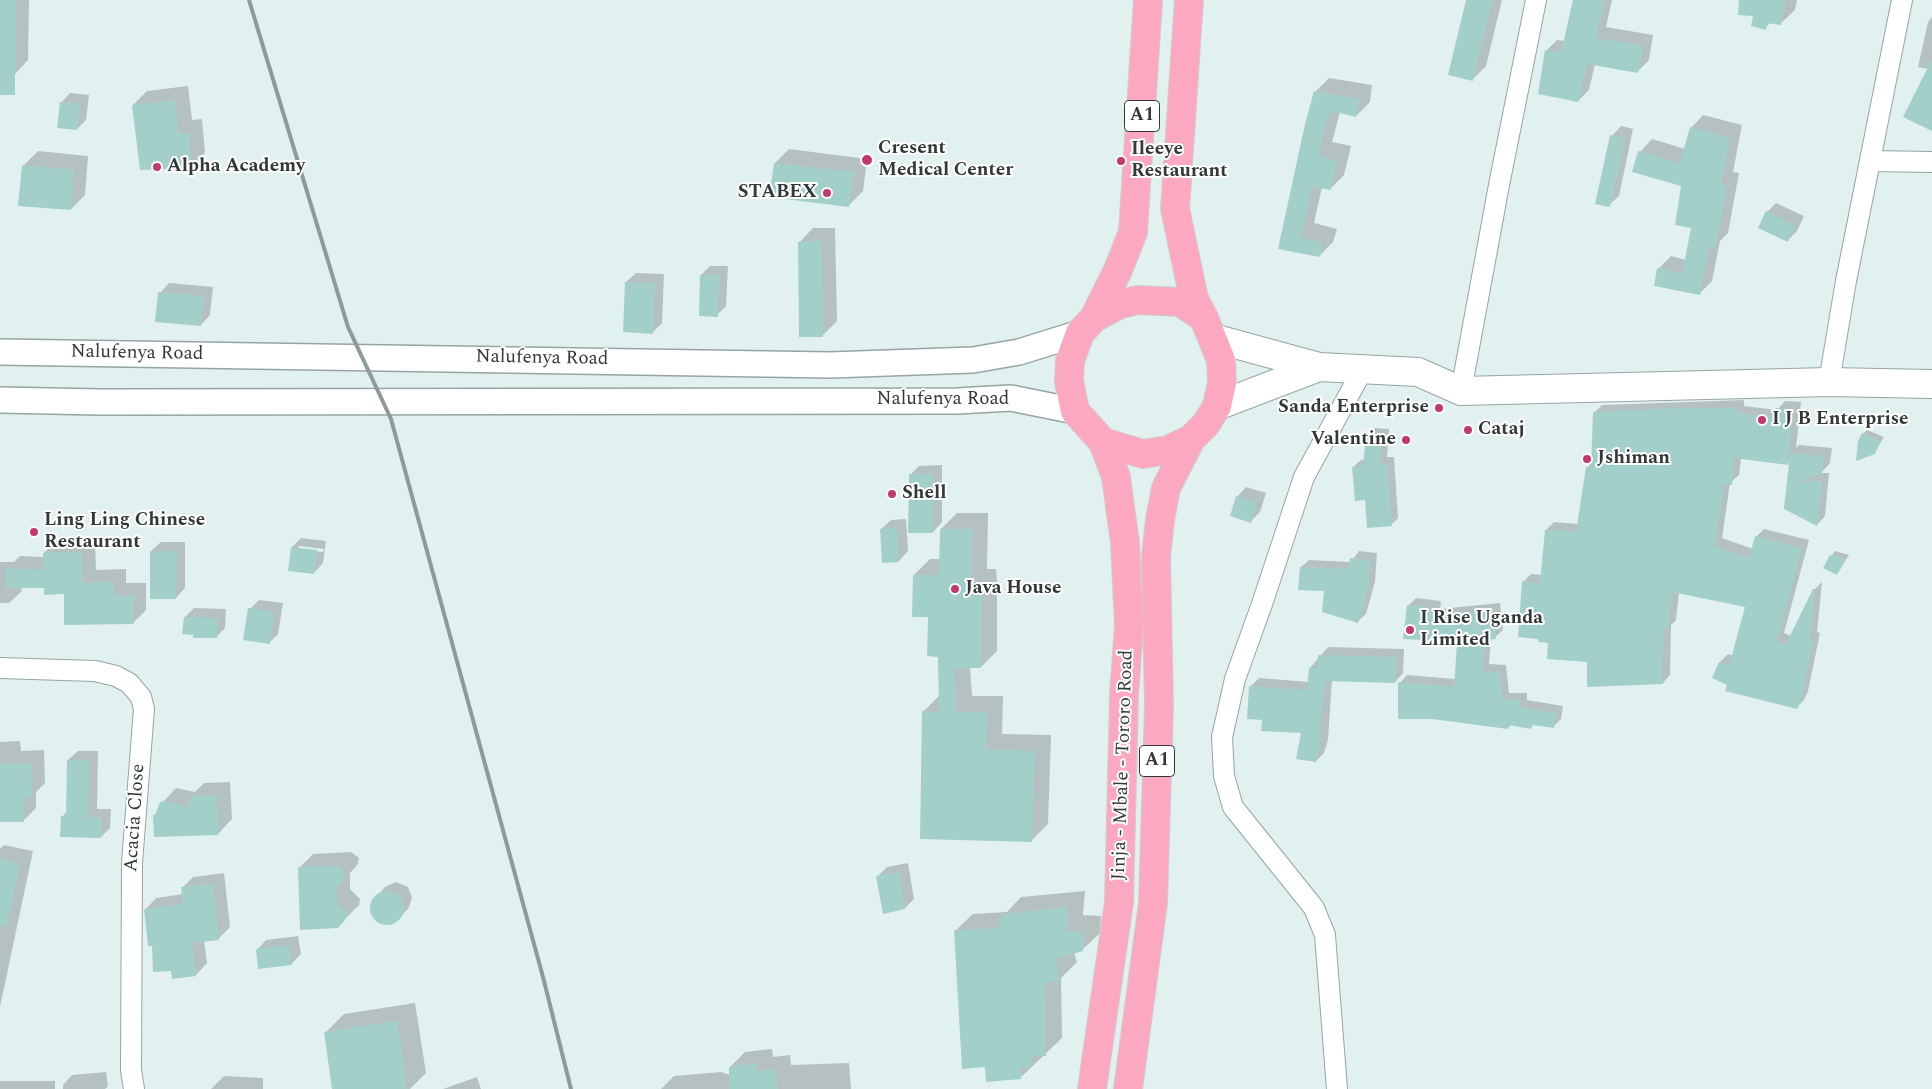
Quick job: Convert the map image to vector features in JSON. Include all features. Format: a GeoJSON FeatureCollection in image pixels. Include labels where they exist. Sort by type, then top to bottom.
{"type":"FeatureCollection","features":[{"type":"Feature","properties":{"kind":"highway","name":"A1"},"geometry":{"type":"LineString","coordinates":[[1148,0],[1133,232],[1118,270],[1087,326],[1070,362],[1069,381],[1075,411],[1103,442],[1143,454],[1168,450],[1192,439],[1206,424],[1217,406],[1222,383],[1221,360],[1194,299],[1175,209],[1189,0]]}},
{"type":"Feature","properties":{"kind":"highway"},"geometry":{"type":"LineString","coordinates":[[1087,326],[1120,304],[1138,300],[1180,302],[1208,328]]}},
{"type":"Feature","properties":{"kind":"highway","name":"Jinja - Mbale - Tororo Road"},"geometry":{"type":"LineString","coordinates":[[1128,1089],[1153,903],[1158,706],[1156,556],[1166,488],[1192,439]]}},
{"type":"Feature","properties":{"kind":"highway","name":"Jinja - Mbale - Tororo Road"},"geometry":{"type":"LineString","coordinates":[[1092,1089],[1120,902],[1124,695],[1129,625],[1125,543],[1117,485],[1103,442]]}},
{"type":"Feature","properties":{"kind":"main road"},"geometry":{"type":"LineString","coordinates":[[1208,328],[1319,367],[1418,372],[1461,391],[1830,382],[1932,384]]}},
{"type":"Feature","properties":{"kind":"main road"},"geometry":{"type":"LineString","coordinates":[[1217,406],[1319,367]]}},
{"type":"Feature","properties":{"kind":"street"},"geometry":{"type":"LineString","coordinates":[[1461,391],[1536,0]]}},
{"type":"Feature","properties":{"kind":"street"},"geometry":{"type":"LineString","coordinates":[[1830,382],[1870,161],[1902,0]]}},
{"type":"Feature","properties":{"kind":"street"},"geometry":{"type":"LineString","coordinates":[[1870,161],[1932,162]]}},
{"type":"Feature","properties":{"kind":"street","name":"Nalufenya Road"},"geometry":{"type":"LineString","coordinates":[[0,352],[830,364],[973,360],[1019,352],[1087,326]]}},
{"type":"Feature","properties":{"kind":"street"},"geometry":{"type":"LineString","coordinates":[[1337,1089],[1325,935],[1314,908],[1233,807],[1224,776],[1222,737],[1235,679],[1304,477],[1363,369]]}},
{"type":"Feature","properties":{"kind":"street","name":"Nalufenya Road"},"geometry":{"type":"LineString","coordinates":[[0,400],[100,402],[957,401],[1012,398],[1075,411]]}},
{"type":"Feature","properties":{"kind":"street","name":"Acacia Close"},"geometry":{"type":"LineString","coordinates":[[0,668],[95,671],[116,676],[129,683],[141,697],[144,709],[132,863],[131,1070],[134,1089]]}},
{"type":"Feature","properties":{"kind":"building"},"geometry":{"type":"Polygon","coordinates":[[[0,0],[15,0],[15,95],[0,95],[0,0]]]}},
{"type":"Feature","properties":{"kind":"building"},"geometry":{"type":"Polygon","coordinates":[[[1466,0],[1492,0],[1473,81],[1448,75],[1466,0]]]}},
{"type":"Feature","properties":{"kind":"building"},"geometry":{"type":"Polygon","coordinates":[[[1573,0],[1604,0],[1596,38],[1643,46],[1638,73],[1587,64],[1578,102],[1538,94],[1545,50],[1561,53],[1573,0]]]}},
{"type":"Feature","properties":{"kind":"building"},"geometry":{"type":"Polygon","coordinates":[[[1739,0],[1786,0],[1781,25],[1767,23],[1766,30],[1751,26],[1753,16],[1738,15],[1739,0]]]}},
{"type":"Feature","properties":{"kind":"building"},"geometry":{"type":"Polygon","coordinates":[[[1932,59],[1932,131],[1903,117],[1932,59]]]}},
{"type":"Feature","properties":{"kind":"building"},"geometry":{"type":"Polygon","coordinates":[[[1314,91],[1359,99],[1356,117],[1331,111],[1324,130],[1319,156],[1337,160],[1331,190],[1312,187],[1301,237],[1323,243],[1320,257],[1278,249],[1314,91]]]}},
{"type":"Feature","properties":{"kind":"building"},"geometry":{"type":"Polygon","coordinates":[[[175,100],[178,134],[189,133],[192,168],[140,170],[132,105],[175,100]]]}},
{"type":"Feature","properties":{"kind":"building"},"geometry":{"type":"Polygon","coordinates":[[[60,102],[80,104],[77,130],[57,128],[60,102]]]}},
{"type":"Feature","properties":{"kind":"building"},"geometry":{"type":"Polygon","coordinates":[[[1690,127],[1730,138],[1721,184],[1727,185],[1716,247],[1709,246],[1700,295],[1654,286],[1657,268],[1682,274],[1691,228],[1675,225],[1681,186],[1632,172],[1638,151],[1680,163],[1690,127]]]}},
{"type":"Feature","properties":{"kind":"building"},"geometry":{"type":"Polygon","coordinates":[[[1610,135],[1625,138],[1610,207],[1595,204],[1610,135]]]}},
{"type":"Feature","properties":{"kind":"building"},"geometry":{"type":"Polygon","coordinates":[[[774,163],[854,172],[849,207],[769,197],[774,163]]]}},
{"type":"Feature","properties":{"kind":"building"},"geometry":{"type":"Polygon","coordinates":[[[22,165],[74,170],[71,210],[18,206],[22,165]]]}},
{"type":"Feature","properties":{"kind":"building"},"geometry":{"type":"Polygon","coordinates":[[[1766,211],[1795,225],[1788,242],[1758,228],[1766,211]]]}},
{"type":"Feature","properties":{"kind":"building"},"geometry":{"type":"Polygon","coordinates":[[[822,241],[823,337],[799,337],[798,242],[822,241]]]}},
{"type":"Feature","properties":{"kind":"building"},"geometry":{"type":"Polygon","coordinates":[[[700,275],[719,275],[718,317],[699,316],[700,275]]]}},
{"type":"Feature","properties":{"kind":"building"},"geometry":{"type":"Polygon","coordinates":[[[625,282],[655,283],[653,334],[623,332],[625,282]]]}},
{"type":"Feature","properties":{"kind":"building"},"geometry":{"type":"Polygon","coordinates":[[[158,292],[204,296],[201,326],[155,322],[158,292]]]}},
{"type":"Feature","properties":{"kind":"building"},"geometry":{"type":"Polygon","coordinates":[[[1737,408],[1737,413],[1775,418],[1776,408],[1793,410],[1788,465],[1734,458],[1732,485],[1724,484],[1715,546],[1749,558],[1755,536],[1802,548],[1777,641],[1786,644],[1813,589],[1815,589],[1810,640],[1813,640],[1801,701],[1797,709],[1725,691],[1727,685],[1712,678],[1719,662],[1729,666],[1745,607],[1672,592],[1669,629],[1664,629],[1663,684],[1587,687],[1587,662],[1547,659],[1548,643],[1538,642],[1538,639],[1518,637],[1522,581],[1540,583],[1545,530],[1576,532],[1586,467],[1591,468],[1593,412],[1737,408]]]}},
{"type":"Feature","properties":{"kind":"building"},"geometry":{"type":"Polygon","coordinates":[[[1862,433],[1881,441],[1875,454],[1856,461],[1858,441],[1862,433]]]}},
{"type":"Feature","properties":{"kind":"building"},"geometry":{"type":"Polygon","coordinates":[[[1366,435],[1382,436],[1380,464],[1387,463],[1392,526],[1367,528],[1365,500],[1355,501],[1352,467],[1363,466],[1366,435]]]}},
{"type":"Feature","properties":{"kind":"building"},"geometry":{"type":"Polygon","coordinates":[[[1790,453],[1824,456],[1822,473],[1798,482],[1822,481],[1817,526],[1784,509],[1790,453]]]}},
{"type":"Feature","properties":{"kind":"building"},"geometry":{"type":"Polygon","coordinates":[[[909,474],[933,474],[933,533],[908,533],[909,474]]]}},
{"type":"Feature","properties":{"kind":"building"},"geometry":{"type":"Polygon","coordinates":[[[1236,496],[1257,503],[1251,523],[1230,516],[1236,496]]]}},
{"type":"Feature","properties":{"kind":"building"},"geometry":{"type":"Polygon","coordinates":[[[897,527],[899,562],[882,563],[880,529],[897,527]]]}},
{"type":"Feature","properties":{"kind":"building"},"geometry":{"type":"Polygon","coordinates":[[[940,529],[972,529],[971,585],[980,585],[982,598],[981,668],[954,668],[956,712],[987,712],[986,750],[1035,751],[1032,842],[920,839],[922,711],[939,712],[938,657],[927,656],[928,617],[912,617],[913,575],[939,575],[940,529]]]}},
{"type":"Feature","properties":{"kind":"building"},"geometry":{"type":"Polygon","coordinates":[[[291,547],[317,550],[314,574],[288,571],[291,547]]]}},
{"type":"Feature","properties":{"kind":"building"},"geometry":{"type":"Polygon","coordinates":[[[150,551],[177,551],[176,599],[150,599],[150,551]]]}},
{"type":"Feature","properties":{"kind":"building"},"geometry":{"type":"Polygon","coordinates":[[[43,553],[82,553],[83,583],[113,582],[114,596],[134,595],[134,624],[64,625],[64,594],[44,595],[44,588],[5,588],[6,568],[43,570],[43,553]]]}},
{"type":"Feature","properties":{"kind":"building"},"geometry":{"type":"Polygon","coordinates":[[[1830,555],[1846,559],[1837,575],[1823,568],[1830,555]]]}},
{"type":"Feature","properties":{"kind":"building"},"geometry":{"type":"Polygon","coordinates":[[[1350,558],[1370,560],[1368,590],[1358,623],[1322,612],[1324,591],[1298,590],[1300,567],[1349,569],[1350,558]]]}},
{"type":"Feature","properties":{"kind":"building"},"geometry":{"type":"Polygon","coordinates":[[[1407,605],[1434,608],[1433,616],[1493,610],[1496,639],[1485,640],[1482,671],[1499,672],[1502,700],[1520,700],[1520,707],[1556,713],[1554,728],[1532,725],[1531,729],[1509,725],[1508,729],[1432,719],[1398,719],[1398,682],[1454,687],[1457,642],[1403,639],[1407,605]]]}},
{"type":"Feature","properties":{"kind":"building"},"geometry":{"type":"Polygon","coordinates":[[[248,608],[274,612],[270,644],[243,640],[248,608]]]}},
{"type":"Feature","properties":{"kind":"building"},"geometry":{"type":"Polygon","coordinates":[[[184,617],[218,618],[217,638],[193,638],[193,635],[182,634],[184,617]]]}},
{"type":"Feature","properties":{"kind":"building"},"geometry":{"type":"Polygon","coordinates":[[[1318,655],[1396,657],[1395,683],[1325,681],[1320,722],[1320,749],[1316,762],[1296,759],[1301,733],[1261,731],[1262,720],[1247,719],[1249,686],[1307,690],[1309,668],[1317,669],[1318,655]]]}},
{"type":"Feature","properties":{"kind":"building"},"geometry":{"type":"Polygon","coordinates":[[[67,760],[89,760],[88,817],[102,818],[101,838],[60,837],[61,816],[66,817],[67,760]]]}},
{"type":"Feature","properties":{"kind":"building"},"geometry":{"type":"Polygon","coordinates":[[[31,763],[32,798],[24,798],[24,822],[0,822],[0,764],[31,763]]]}},
{"type":"Feature","properties":{"kind":"building"},"geometry":{"type":"Polygon","coordinates":[[[217,795],[218,835],[154,837],[153,815],[155,815],[160,802],[165,801],[189,808],[189,797],[217,795]]]}},
{"type":"Feature","properties":{"kind":"building"},"geometry":{"type":"Polygon","coordinates":[[[0,859],[20,863],[7,926],[0,926],[0,859]]]}},
{"type":"Feature","properties":{"kind":"building"},"geometry":{"type":"Polygon","coordinates":[[[337,866],[345,873],[344,879],[336,888],[337,903],[347,914],[345,920],[338,928],[300,930],[298,867],[337,866]]]}},
{"type":"Feature","properties":{"kind":"building"},"geometry":{"type":"Polygon","coordinates":[[[899,872],[905,909],[883,914],[876,876],[899,872]]]}},
{"type":"Feature","properties":{"kind":"building"},"geometry":{"type":"Polygon","coordinates":[[[213,884],[219,940],[192,943],[196,976],[172,979],[171,971],[153,972],[152,946],[148,946],[144,909],[183,904],[181,887],[213,884]]]}},
{"type":"Feature","properties":{"kind":"building"},"geometry":{"type":"Polygon","coordinates":[[[387,891],[399,896],[404,908],[399,920],[387,925],[375,920],[370,908],[375,896],[387,891]]]}},
{"type":"Feature","properties":{"kind":"building"},"geometry":{"type":"Polygon","coordinates":[[[1068,907],[1067,931],[1084,933],[1083,951],[1055,959],[1060,981],[1045,983],[1046,1056],[1032,1056],[1032,1067],[1020,1067],[1021,1079],[986,1082],[985,1067],[962,1069],[954,930],[998,928],[1003,914],[1068,907]]]}},
{"type":"Feature","properties":{"kind":"building"},"geometry":{"type":"Polygon","coordinates":[[[289,945],[292,965],[258,969],[256,949],[289,945]]]}},
{"type":"Feature","properties":{"kind":"building"},"geometry":{"type":"Polygon","coordinates":[[[397,1021],[407,1089],[332,1089],[324,1032],[397,1021]]]}},
{"type":"Feature","properties":{"kind":"building"},"geometry":{"type":"Polygon","coordinates":[[[757,1063],[758,1071],[775,1069],[778,1089],[729,1089],[729,1067],[757,1063]]]}},
{"type":"Feature","properties":{"kind":"railway"},"geometry":{"type":"LineString","coordinates":[[249,0],[348,327],[391,419],[543,977],[571,1089]]}},
{"type":"Feature","properties":{"kind":"place","name":"Cresent Medical Center"},"geometry":{"type":"Point","coordinates":[867,160]}},
{"type":"Feature","properties":{"kind":"place","name":"Ileeye Restaurant"},"geometry":{"type":"Point","coordinates":[1121,161]}},
{"type":"Feature","properties":{"kind":"place","name":"Alpha Academy"},"geometry":{"type":"Point","coordinates":[157,167]}},
{"type":"Feature","properties":{"kind":"place","name":"STABEX"},"geometry":{"type":"Point","coordinates":[827,193]}},
{"type":"Feature","properties":{"kind":"place","name":"Sanda Enterprise"},"geometry":{"type":"Point","coordinates":[1439,408]}},
{"type":"Feature","properties":{"kind":"place","name":"I J B Enterprise"},"geometry":{"type":"Point","coordinates":[1762,420]}},
{"type":"Feature","properties":{"kind":"place","name":"Cataj"},"geometry":{"type":"Point","coordinates":[1468,430]}},
{"type":"Feature","properties":{"kind":"place","name":"Valentine"},"geometry":{"type":"Point","coordinates":[1406,440]}},
{"type":"Feature","properties":{"kind":"place","name":"Jshiman"},"geometry":{"type":"Point","coordinates":[1587,459]}},
{"type":"Feature","properties":{"kind":"place","name":"Shell"},"geometry":{"type":"Point","coordinates":[892,494]}},
{"type":"Feature","properties":{"kind":"place","name":"Ling Ling Chinese Restaurant"},"geometry":{"type":"Point","coordinates":[34,532]}},
{"type":"Feature","properties":{"kind":"place","name":"Java House"},"geometry":{"type":"Point","coordinates":[955,589]}},
{"type":"Feature","properties":{"kind":"place","name":"I Rise Uganda Limited"},"geometry":{"type":"Point","coordinates":[1410,630]}}]}
